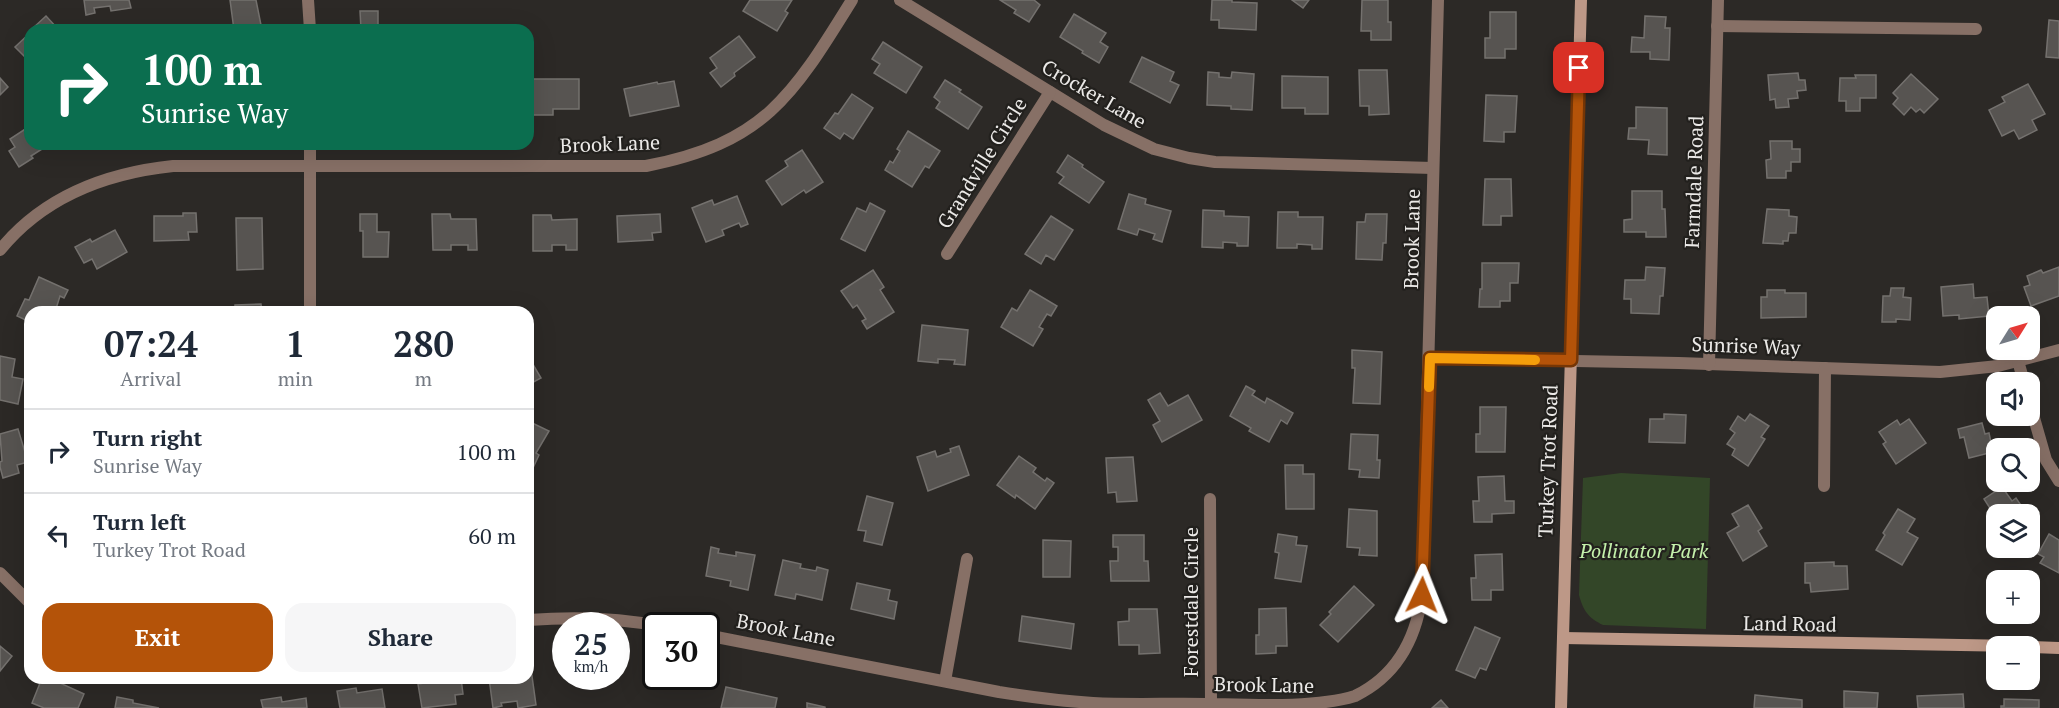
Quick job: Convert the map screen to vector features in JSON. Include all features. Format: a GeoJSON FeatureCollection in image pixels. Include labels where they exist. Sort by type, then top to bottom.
{"type":"FeatureCollection","features":[{"type":"Feature","properties":{"kind":"street"},"geometry":{"type":"LineString","coordinates":[[308,0],[310,24]]}},
{"type":"Feature","properties":{"kind":"street","name":"Brook Lane"},"geometry":{"type":"LineString","coordinates":[[0,250],[30,220],[62,199],[92,184],[123,173],[173,166],[646,166],[681,159],[729,141],[754,126],[776,108],[807,72],[852,0]]}},
{"type":"Feature","properties":{"kind":"street","name":"Crocker Lane"},"geometry":{"type":"LineString","coordinates":[[900,0],[1104,125],[1136,142],[1189,158],[1215,162],[1433,168]]}},
{"type":"Feature","properties":{"kind":"street","name":"Brook Lane"},"geometry":{"type":"LineString","coordinates":[[720,638],[1047,699],[1096,703],[1314,708],[1338,703],[1368,689],[1387,674],[1398,662],[1411,641],[1419,617],[1422,595],[1438,0]]}},
{"type":"Feature","properties":{"kind":"street","name":"Turkey Trot Road"},"geometry":{"type":"LineString","coordinates":[[1561,708],[1581,0]]}},
{"type":"Feature","properties":{"kind":"street","name":"Farmdale Road"},"geometry":{"type":"LineString","coordinates":[[1709,364],[1718,0]]}},
{"type":"Feature","properties":{"kind":"street"},"geometry":{"type":"LineString","coordinates":[[1717,26],[1976,29]]}},
{"type":"Feature","properties":{"kind":"street","name":"Grandville Circle"},"geometry":{"type":"LineString","coordinates":[[947,254],[1050,92]]}},
{"type":"Feature","properties":{"kind":"street"},"geometry":{"type":"LineString","coordinates":[[310,150],[310,306]]}},
{"type":"Feature","properties":{"kind":"street","name":"Sunrise Way"},"geometry":{"type":"LineString","coordinates":[[1430,358],[1571,360],[1940,372],[1975,370],[2059,350]]}},
{"type":"Feature","properties":{"kind":"street"},"geometry":{"type":"LineString","coordinates":[[2018,361],[2021,372]]}},
{"type":"Feature","properties":{"kind":"street"},"geometry":{"type":"LineString","coordinates":[[1824,486],[1825,368]]}},
{"type":"Feature","properties":{"kind":"street"},"geometry":{"type":"LineString","coordinates":[[2036,426],[2046,460],[2059,481]]}},
{"type":"Feature","properties":{"kind":"street","name":"Forestdale Circle"},"geometry":{"type":"LineString","coordinates":[[1210,499],[1211,704]]}},
{"type":"Feature","properties":{"kind":"street"},"geometry":{"type":"LineString","coordinates":[[945,681],[967,559]]}},
{"type":"Feature","properties":{"kind":"street"},"geometry":{"type":"LineString","coordinates":[[0,573],[24,597]]}},
{"type":"Feature","properties":{"kind":"street"},"geometry":{"type":"LineString","coordinates":[[534,620],[580,618],[642,624]]}},
{"type":"Feature","properties":{"kind":"street","name":"Land Road"},"geometry":{"type":"LineString","coordinates":[[1563,638],[1986,645]]}},
{"type":"Feature","properties":{"kind":"street"},"geometry":{"type":"LineString","coordinates":[[2040,647],[2059,648]]}},
{"type":"Feature","properties":{"kind":"green space","name":"Pollinator Park"},"geometry":{"type":"Polygon","coordinates":[[[1621,473],[1710,478],[1706,629],[1603,625],[1593,619],[1584,609],[1579,595],[1583,478],[1621,473]]]}},
{"type":"Feature","properties":{"kind":"building"},"geometry":{"type":"Polygon","coordinates":[[[84,0],[129,0],[131,8],[111,11],[110,6],[94,8],[95,13],[86,15],[84,0]]]}},
{"type":"Feature","properties":{"kind":"building"},"geometry":{"type":"Polygon","coordinates":[[[230,0],[256,0],[261,24],[233,24],[230,0]]]}},
{"type":"Feature","properties":{"kind":"building"},"geometry":{"type":"Polygon","coordinates":[[[750,0],[792,0],[785,11],[788,13],[777,31],[743,11],[750,0]]]}},
{"type":"Feature","properties":{"kind":"building"},"geometry":{"type":"Polygon","coordinates":[[[1000,0],[1034,0],[1040,5],[1029,22],[1014,13],[1016,10],[1000,0]]]}},
{"type":"Feature","properties":{"kind":"building"},"geometry":{"type":"Polygon","coordinates":[[[1212,0],[1257,3],[1256,30],[1219,28],[1219,20],[1211,20],[1212,0]]]}},
{"type":"Feature","properties":{"kind":"building"},"geometry":{"type":"Polygon","coordinates":[[[1292,0],[1309,0],[1303,8],[1292,0]]]}},
{"type":"Feature","properties":{"kind":"building"},"geometry":{"type":"Polygon","coordinates":[[[1362,0],[1388,0],[1391,40],[1371,40],[1371,31],[1361,31],[1362,0]]]}},
{"type":"Feature","properties":{"kind":"building"},"geometry":{"type":"Polygon","coordinates":[[[360,11],[378,11],[378,24],[361,24],[360,11]]]}},
{"type":"Feature","properties":{"kind":"building"},"geometry":{"type":"Polygon","coordinates":[[[1490,12],[1516,12],[1516,49],[1505,49],[1505,58],[1485,58],[1485,38],[1490,38],[1490,12]]]}},
{"type":"Feature","properties":{"kind":"building"},"geometry":{"type":"Polygon","coordinates":[[[1074,14],[1106,33],[1100,42],[1108,47],[1099,63],[1060,37],[1074,14]]]}},
{"type":"Feature","properties":{"kind":"building"},"geometry":{"type":"Polygon","coordinates":[[[46,16],[53,24],[37,24],[46,16]]]}},
{"type":"Feature","properties":{"kind":"building"},"geometry":{"type":"Polygon","coordinates":[[[1645,16],[1666,17],[1665,28],[1670,28],[1669,60],[1650,59],[1650,52],[1631,52],[1632,37],[1644,38],[1645,16]]]}},
{"type":"Feature","properties":{"kind":"building"},"geometry":{"type":"Polygon","coordinates":[[[2049,20],[2059,21],[2059,58],[2046,57],[2049,20]]]}},
{"type":"Feature","properties":{"kind":"building"},"geometry":{"type":"Polygon","coordinates":[[[739,36],[755,57],[734,73],[735,76],[721,87],[710,73],[717,68],[710,58],[739,36]]]}},
{"type":"Feature","properties":{"kind":"building"},"geometry":{"type":"Polygon","coordinates":[[[24,39],[24,56],[15,47],[24,39]]]}},
{"type":"Feature","properties":{"kind":"building"},"geometry":{"type":"Polygon","coordinates":[[[883,42],[922,67],[906,93],[874,73],[880,64],[872,59],[883,42]]]}},
{"type":"Feature","properties":{"kind":"building"},"geometry":{"type":"Polygon","coordinates":[[[1142,57],[1174,72],[1170,81],[1179,85],[1170,103],[1130,82],[1142,57]]]}},
{"type":"Feature","properties":{"kind":"building"},"geometry":{"type":"Polygon","coordinates":[[[1359,70],[1387,70],[1389,114],[1369,115],[1369,106],[1360,106],[1359,70]]]}},
{"type":"Feature","properties":{"kind":"building"},"geometry":{"type":"Polygon","coordinates":[[[1208,72],[1219,73],[1219,77],[1231,78],[1232,72],[1254,74],[1252,110],[1207,105],[1208,72]]]}},
{"type":"Feature","properties":{"kind":"building"},"geometry":{"type":"Polygon","coordinates":[[[1798,73],[1799,80],[1805,80],[1806,90],[1797,91],[1798,98],[1788,99],[1789,107],[1776,108],[1775,99],[1770,100],[1768,75],[1798,73]]]}},
{"type":"Feature","properties":{"kind":"building"},"geometry":{"type":"Polygon","coordinates":[[[1911,74],[1938,99],[1924,113],[1920,109],[1916,112],[1911,107],[1904,115],[1893,104],[1898,98],[1893,93],[1911,74]]]}},
{"type":"Feature","properties":{"kind":"building"},"geometry":{"type":"Polygon","coordinates":[[[1855,75],[1876,75],[1876,98],[1860,98],[1860,111],[1846,111],[1846,101],[1839,101],[1840,78],[1856,78],[1855,75]]]}},
{"type":"Feature","properties":{"kind":"building"},"geometry":{"type":"Polygon","coordinates":[[[1282,76],[1328,77],[1328,114],[1305,114],[1305,108],[1282,108],[1282,76]]]}},
{"type":"Feature","properties":{"kind":"building"},"geometry":{"type":"Polygon","coordinates":[[[0,78],[8,87],[0,95],[0,78]]]}},
{"type":"Feature","properties":{"kind":"building"},"geometry":{"type":"Polygon","coordinates":[[[534,79],[579,79],[579,109],[553,109],[553,115],[534,115],[534,79]]]}},
{"type":"Feature","properties":{"kind":"building"},"geometry":{"type":"Polygon","coordinates":[[[945,80],[982,107],[968,129],[936,108],[940,102],[934,97],[945,80]]]}},
{"type":"Feature","properties":{"kind":"building"},"geometry":{"type":"Polygon","coordinates":[[[674,81],[679,106],[630,116],[624,89],[674,81]]]}},
{"type":"Feature","properties":{"kind":"building"},"geometry":{"type":"Polygon","coordinates":[[[2028,84],[2045,114],[2032,120],[2037,130],[2019,139],[2014,130],[2002,136],[1989,110],[2005,102],[2002,97],[2028,84]]]}},
{"type":"Feature","properties":{"kind":"building"},"geometry":{"type":"Polygon","coordinates":[[[852,94],[873,108],[853,139],[844,133],[840,139],[824,128],[835,113],[838,114],[852,94]]]}},
{"type":"Feature","properties":{"kind":"building"},"geometry":{"type":"Polygon","coordinates":[[[1486,95],[1517,96],[1515,132],[1504,132],[1504,142],[1484,141],[1486,95]]]}},
{"type":"Feature","properties":{"kind":"building"},"geometry":{"type":"Polygon","coordinates":[[[1636,107],[1667,108],[1667,155],[1648,154],[1649,140],[1628,139],[1629,128],[1636,128],[1636,107]]]}},
{"type":"Feature","properties":{"kind":"building"},"geometry":{"type":"Polygon","coordinates":[[[24,130],[24,150],[40,150],[19,167],[9,151],[15,147],[10,139],[24,130]]]}},
{"type":"Feature","properties":{"kind":"building"},"geometry":{"type":"Polygon","coordinates":[[[908,131],[940,151],[929,168],[925,166],[912,187],[885,170],[890,161],[893,163],[900,151],[897,149],[908,131]]]}},
{"type":"Feature","properties":{"kind":"building"},"geometry":{"type":"Polygon","coordinates":[[[1770,141],[1792,141],[1792,149],[1800,149],[1800,162],[1791,162],[1791,171],[1786,171],[1786,178],[1767,178],[1766,160],[1771,159],[1770,141]]]}},
{"type":"Feature","properties":{"kind":"building"},"geometry":{"type":"Polygon","coordinates":[[[802,150],[823,182],[806,193],[804,190],[782,205],[766,181],[788,166],[785,161],[802,150]]]}},
{"type":"Feature","properties":{"kind":"building"},"geometry":{"type":"Polygon","coordinates":[[[1068,155],[1104,182],[1089,203],[1059,183],[1064,177],[1057,172],[1068,155]]]}},
{"type":"Feature","properties":{"kind":"building"},"geometry":{"type":"Polygon","coordinates":[[[1485,179],[1511,179],[1512,216],[1501,216],[1501,225],[1483,225],[1485,179]]]}},
{"type":"Feature","properties":{"kind":"building"},"geometry":{"type":"Polygon","coordinates":[[[1632,191],[1662,191],[1666,237],[1646,237],[1646,232],[1624,232],[1624,220],[1632,219],[1632,191]]]}},
{"type":"Feature","properties":{"kind":"building"},"geometry":{"type":"Polygon","coordinates":[[[1129,194],[1146,199],[1145,204],[1171,211],[1162,242],[1153,239],[1155,234],[1139,229],[1137,235],[1118,229],[1129,194]]]}},
{"type":"Feature","properties":{"kind":"building"},"geometry":{"type":"Polygon","coordinates":[[[737,196],[748,224],[741,227],[739,223],[722,230],[724,235],[706,242],[692,208],[712,200],[714,205],[737,196]]]}},
{"type":"Feature","properties":{"kind":"building"},"geometry":{"type":"Polygon","coordinates":[[[870,203],[885,211],[865,251],[841,239],[857,208],[866,212],[870,203]]]}},
{"type":"Feature","properties":{"kind":"building"},"geometry":{"type":"Polygon","coordinates":[[[1767,209],[1789,210],[1789,216],[1797,217],[1796,233],[1789,233],[1788,241],[1783,241],[1783,244],[1763,243],[1767,209]]]}},
{"type":"Feature","properties":{"kind":"building"},"geometry":{"type":"Polygon","coordinates":[[[1203,210],[1224,211],[1224,216],[1249,217],[1248,246],[1223,242],[1223,248],[1202,247],[1203,210]]]}},
{"type":"Feature","properties":{"kind":"building"},"geometry":{"type":"Polygon","coordinates":[[[1278,212],[1298,212],[1298,217],[1323,217],[1322,249],[1312,249],[1312,245],[1297,244],[1297,248],[1277,248],[1278,212]]]}},
{"type":"Feature","properties":{"kind":"building"},"geometry":{"type":"Polygon","coordinates":[[[183,213],[196,213],[197,232],[188,232],[189,240],[154,241],[154,216],[183,216],[183,213]]]}},
{"type":"Feature","properties":{"kind":"building"},"geometry":{"type":"Polygon","coordinates":[[[360,214],[377,214],[377,232],[389,232],[388,257],[363,257],[363,231],[360,231],[360,214]]]}},
{"type":"Feature","properties":{"kind":"building"},"geometry":{"type":"Polygon","coordinates":[[[432,214],[450,214],[451,219],[476,219],[477,250],[468,250],[468,245],[451,245],[451,250],[433,250],[432,214]]]}},
{"type":"Feature","properties":{"kind":"building"},"geometry":{"type":"Polygon","coordinates":[[[660,214],[661,232],[652,233],[653,240],[618,242],[617,216],[660,214]]]}},
{"type":"Feature","properties":{"kind":"building"},"geometry":{"type":"Polygon","coordinates":[[[1366,214],[1387,214],[1386,243],[1383,243],[1382,260],[1356,259],[1357,222],[1365,222],[1366,214]]]}},
{"type":"Feature","properties":{"kind":"building"},"geometry":{"type":"Polygon","coordinates":[[[533,215],[551,215],[552,220],[577,219],[577,250],[566,250],[566,245],[552,245],[552,251],[533,251],[533,215]]]}},
{"type":"Feature","properties":{"kind":"building"},"geometry":{"type":"Polygon","coordinates":[[[1051,216],[1073,230],[1054,260],[1046,255],[1041,264],[1025,254],[1051,216]]]}},
{"type":"Feature","properties":{"kind":"building"},"geometry":{"type":"Polygon","coordinates":[[[236,218],[262,218],[263,269],[237,270],[236,218]]]}},
{"type":"Feature","properties":{"kind":"building"},"geometry":{"type":"Polygon","coordinates":[[[115,230],[127,252],[97,269],[92,259],[84,263],[75,247],[90,239],[92,242],[115,230]]]}},
{"type":"Feature","properties":{"kind":"building"},"geometry":{"type":"Polygon","coordinates":[[[1482,263],[1519,263],[1518,283],[1510,283],[1510,301],[1500,301],[1500,307],[1479,307],[1482,263]]]}},
{"type":"Feature","properties":{"kind":"building"},"geometry":{"type":"Polygon","coordinates":[[[1646,267],[1665,268],[1659,314],[1631,313],[1631,299],[1624,299],[1625,280],[1645,280],[1646,267]]]}},
{"type":"Feature","properties":{"kind":"building"},"geometry":{"type":"Polygon","coordinates":[[[2059,267],[2059,296],[2031,306],[2024,287],[2030,285],[2027,276],[2041,270],[2043,273],[2059,267]]]}},
{"type":"Feature","properties":{"kind":"building"},"geometry":{"type":"Polygon","coordinates":[[[873,270],[884,287],[880,290],[894,312],[867,329],[862,321],[866,319],[857,305],[853,308],[841,291],[873,270]]]}},
{"type":"Feature","properties":{"kind":"building"},"geometry":{"type":"Polygon","coordinates":[[[39,277],[68,290],[64,298],[60,296],[57,306],[24,306],[24,319],[17,316],[25,299],[29,300],[39,277]]]}},
{"type":"Feature","properties":{"kind":"building"},"geometry":{"type":"Polygon","coordinates":[[[1973,284],[1974,298],[1987,297],[1986,316],[1959,319],[1959,315],[1943,316],[1941,287],[1973,284]]]}},
{"type":"Feature","properties":{"kind":"building"},"geometry":{"type":"Polygon","coordinates":[[[1891,288],[1904,288],[1903,297],[1911,298],[1910,320],[1896,319],[1896,322],[1882,322],[1883,296],[1890,296],[1891,288]]]}},
{"type":"Feature","properties":{"kind":"building"},"geometry":{"type":"Polygon","coordinates":[[[1030,290],[1057,306],[1051,316],[1047,314],[1039,327],[1043,329],[1033,346],[1001,327],[1012,308],[1017,311],[1030,290]]]}},
{"type":"Feature","properties":{"kind":"building"},"geometry":{"type":"Polygon","coordinates":[[[1767,290],[1806,293],[1806,317],[1761,318],[1761,297],[1767,297],[1767,290]]]}},
{"type":"Feature","properties":{"kind":"building"},"geometry":{"type":"Polygon","coordinates":[[[261,304],[261,306],[235,306],[261,304]]]}},
{"type":"Feature","properties":{"kind":"building"},"geometry":{"type":"Polygon","coordinates":[[[922,325],[968,330],[965,365],[954,364],[955,360],[938,359],[938,363],[918,361],[922,325]]]}},
{"type":"Feature","properties":{"kind":"building"},"geometry":{"type":"Polygon","coordinates":[[[1352,350],[1382,352],[1380,404],[1353,403],[1355,368],[1352,368],[1352,350]]]}},
{"type":"Feature","properties":{"kind":"building"},"geometry":{"type":"Polygon","coordinates":[[[0,356],[15,359],[12,377],[23,379],[18,404],[0,400],[0,356]]]}},
{"type":"Feature","properties":{"kind":"building"},"geometry":{"type":"Polygon","coordinates":[[[534,366],[541,378],[534,382],[534,366]]]}},
{"type":"Feature","properties":{"kind":"building"},"geometry":{"type":"Polygon","coordinates":[[[1246,386],[1255,391],[1252,395],[1265,403],[1267,398],[1293,413],[1287,424],[1281,420],[1269,442],[1249,431],[1251,428],[1230,416],[1246,386]]]}},
{"type":"Feature","properties":{"kind":"building"},"geometry":{"type":"Polygon","coordinates":[[[1160,393],[1168,406],[1188,395],[1202,420],[1162,442],[1153,425],[1160,421],[1148,400],[1160,393]]]}},
{"type":"Feature","properties":{"kind":"building"},"geometry":{"type":"Polygon","coordinates":[[[1480,407],[1506,407],[1505,452],[1476,452],[1476,434],[1480,434],[1480,407]]]}},
{"type":"Feature","properties":{"kind":"building"},"geometry":{"type":"Polygon","coordinates":[[[1664,414],[1686,415],[1685,443],[1649,442],[1650,419],[1664,419],[1664,414]]]}},
{"type":"Feature","properties":{"kind":"building"},"geometry":{"type":"Polygon","coordinates":[[[1750,414],[1769,426],[1761,437],[1765,439],[1748,466],[1732,455],[1735,449],[1727,444],[1735,433],[1730,429],[1738,416],[1745,421],[1750,414]]]}},
{"type":"Feature","properties":{"kind":"building"},"geometry":{"type":"Polygon","coordinates":[[[1909,419],[1926,443],[1896,464],[1883,444],[1886,442],[1879,432],[1897,420],[1900,425],[1909,419]]]}},
{"type":"Feature","properties":{"kind":"building"},"geometry":{"type":"Polygon","coordinates":[[[1982,423],[1985,434],[1989,433],[1990,438],[1986,438],[1986,454],[1969,458],[1964,437],[1960,438],[1958,429],[1982,423]]]}},
{"type":"Feature","properties":{"kind":"building"},"geometry":{"type":"Polygon","coordinates":[[[534,424],[549,431],[536,453],[539,455],[534,466],[534,424]]]}},
{"type":"Feature","properties":{"kind":"building"},"geometry":{"type":"Polygon","coordinates":[[[18,429],[24,449],[24,463],[17,465],[19,473],[3,478],[0,467],[2,461],[0,434],[18,429]]]}},
{"type":"Feature","properties":{"kind":"building"},"geometry":{"type":"Polygon","coordinates":[[[1351,434],[1378,435],[1379,478],[1359,477],[1360,470],[1349,469],[1351,434]]]}},
{"type":"Feature","properties":{"kind":"building"},"geometry":{"type":"Polygon","coordinates":[[[959,446],[969,475],[928,491],[917,457],[935,451],[937,457],[959,446]]]}},
{"type":"Feature","properties":{"kind":"building"},"geometry":{"type":"Polygon","coordinates":[[[1019,456],[1036,468],[1033,472],[1045,481],[1047,478],[1054,483],[1035,509],[997,485],[1019,456]]]}},
{"type":"Feature","properties":{"kind":"building"},"geometry":{"type":"Polygon","coordinates":[[[1133,457],[1137,501],[1117,502],[1116,492],[1108,493],[1106,458],[1133,457]]]}},
{"type":"Feature","properties":{"kind":"building"},"geometry":{"type":"Polygon","coordinates":[[[1285,465],[1303,465],[1303,474],[1314,474],[1314,509],[1286,509],[1285,465]]]}},
{"type":"Feature","properties":{"kind":"building"},"geometry":{"type":"Polygon","coordinates":[[[1504,476],[1505,501],[1514,501],[1514,513],[1492,514],[1492,522],[1474,522],[1473,501],[1479,501],[1478,477],[1504,476]]]}},
{"type":"Feature","properties":{"kind":"building"},"geometry":{"type":"Polygon","coordinates":[[[1994,492],[2006,492],[2012,501],[2016,498],[2020,504],[1987,504],[1984,499],[1994,492]]]}},
{"type":"Feature","properties":{"kind":"building"},"geometry":{"type":"Polygon","coordinates":[[[867,496],[893,503],[882,545],[864,541],[866,531],[858,530],[867,496]]]}},
{"type":"Feature","properties":{"kind":"building"},"geometry":{"type":"Polygon","coordinates":[[[1748,505],[1762,528],[1758,531],[1767,546],[1743,561],[1727,533],[1739,526],[1732,514],[1748,505]]]}},
{"type":"Feature","properties":{"kind":"building"},"geometry":{"type":"Polygon","coordinates":[[[1349,509],[1377,511],[1377,556],[1359,555],[1360,548],[1347,547],[1349,509]]]}},
{"type":"Feature","properties":{"kind":"building"},"geometry":{"type":"Polygon","coordinates":[[[1898,509],[1915,519],[1907,532],[1918,538],[1902,565],[1876,550],[1885,535],[1883,533],[1898,509]]]}},
{"type":"Feature","properties":{"kind":"building"},"geometry":{"type":"Polygon","coordinates":[[[1278,534],[1297,537],[1296,545],[1307,546],[1301,582],[1275,578],[1279,553],[1275,552],[1278,534]]]}},
{"type":"Feature","properties":{"kind":"building"},"geometry":{"type":"Polygon","coordinates":[[[2049,534],[2059,540],[2059,573],[2040,563],[2044,557],[2040,555],[2040,550],[2049,534]]]}},
{"type":"Feature","properties":{"kind":"building"},"geometry":{"type":"Polygon","coordinates":[[[1113,535],[1144,535],[1144,561],[1148,561],[1149,581],[1111,581],[1110,561],[1118,561],[1118,547],[1113,547],[1113,535]]]}},
{"type":"Feature","properties":{"kind":"building"},"geometry":{"type":"Polygon","coordinates":[[[1043,540],[1071,541],[1070,577],[1043,577],[1043,540]]]}},
{"type":"Feature","properties":{"kind":"building"},"geometry":{"type":"Polygon","coordinates":[[[711,547],[719,549],[718,553],[736,556],[736,552],[755,555],[748,590],[730,586],[731,581],[706,576],[711,547]]]}},
{"type":"Feature","properties":{"kind":"building"},"geometry":{"type":"Polygon","coordinates":[[[1502,554],[1503,590],[1491,590],[1491,600],[1472,600],[1471,578],[1476,578],[1475,555],[1502,554]]]}},
{"type":"Feature","properties":{"kind":"building"},"geometry":{"type":"Polygon","coordinates":[[[783,560],[801,564],[800,568],[816,571],[817,567],[828,570],[822,600],[796,594],[795,599],[775,595],[783,560]]]}},
{"type":"Feature","properties":{"kind":"building"},"geometry":{"type":"Polygon","coordinates":[[[1834,562],[1834,566],[1847,566],[1848,589],[1811,592],[1810,583],[1805,583],[1805,563],[1834,562]]]}},
{"type":"Feature","properties":{"kind":"building"},"geometry":{"type":"Polygon","coordinates":[[[857,583],[890,590],[888,600],[897,602],[894,619],[851,609],[857,583]]]}},
{"type":"Feature","properties":{"kind":"building"},"geometry":{"type":"Polygon","coordinates":[[[1354,586],[1374,605],[1338,642],[1320,625],[1354,586]]]}},
{"type":"Feature","properties":{"kind":"building"},"geometry":{"type":"Polygon","coordinates":[[[1286,608],[1287,646],[1276,646],[1276,653],[1256,654],[1259,609],[1286,608]]]}},
{"type":"Feature","properties":{"kind":"building"},"geometry":{"type":"Polygon","coordinates":[[[1129,609],[1157,609],[1160,653],[1139,654],[1139,645],[1119,645],[1118,622],[1129,621],[1129,609]]]}},
{"type":"Feature","properties":{"kind":"building"},"geometry":{"type":"Polygon","coordinates":[[[1022,616],[1074,624],[1071,649],[1019,641],[1022,616]]]}},
{"type":"Feature","properties":{"kind":"building"},"geometry":{"type":"Polygon","coordinates":[[[1475,627],[1500,638],[1486,670],[1480,668],[1475,678],[1456,670],[1475,627]]]}},
{"type":"Feature","properties":{"kind":"building"},"geometry":{"type":"Polygon","coordinates":[[[0,646],[12,656],[0,671],[0,646]]]}},
{"type":"Feature","properties":{"kind":"building"},"geometry":{"type":"Polygon","coordinates":[[[40,684],[62,684],[84,694],[78,708],[44,708],[32,703],[40,684]]]}},
{"type":"Feature","properties":{"kind":"building"},"geometry":{"type":"Polygon","coordinates":[[[418,684],[462,684],[463,694],[455,695],[456,704],[422,708],[418,684]]]}},
{"type":"Feature","properties":{"kind":"building"},"geometry":{"type":"Polygon","coordinates":[[[490,684],[533,684],[536,705],[518,708],[517,701],[501,703],[502,706],[493,708],[490,684]]]}},
{"type":"Feature","properties":{"kind":"building"},"geometry":{"type":"Polygon","coordinates":[[[726,687],[777,698],[775,708],[721,708],[726,687]]]}},
{"type":"Feature","properties":{"kind":"building"},"geometry":{"type":"Polygon","coordinates":[[[356,688],[357,693],[382,689],[385,708],[340,708],[337,691],[356,688]]]}},
{"type":"Feature","properties":{"kind":"building"},"geometry":{"type":"Polygon","coordinates":[[[1844,691],[1878,693],[1877,708],[1844,708],[1844,691]]]}},
{"type":"Feature","properties":{"kind":"building"},"geometry":{"type":"Polygon","coordinates":[[[1963,694],[1964,708],[1918,708],[1917,696],[1963,694]]]}},
{"type":"Feature","properties":{"kind":"building"},"geometry":{"type":"Polygon","coordinates":[[[1755,695],[1802,700],[1802,708],[1754,708],[1755,695]]]}},
{"type":"Feature","properties":{"kind":"building"},"geometry":{"type":"Polygon","coordinates":[[[117,697],[133,700],[133,703],[159,708],[115,708],[117,697]]]}},
{"type":"Feature","properties":{"kind":"building"},"geometry":{"type":"Polygon","coordinates":[[[281,697],[282,702],[306,698],[307,708],[263,708],[261,700],[281,697]]]}},
{"type":"Feature","properties":{"kind":"building"},"geometry":{"type":"Polygon","coordinates":[[[2004,699],[2039,700],[2039,708],[2001,708],[2004,706],[2004,699]]]}},
{"type":"Feature","properties":{"kind":"building"},"geometry":{"type":"Polygon","coordinates":[[[1441,700],[1448,708],[1432,708],[1441,700]]]}},
{"type":"Feature","properties":{"kind":"building"},"geometry":{"type":"Polygon","coordinates":[[[807,703],[825,707],[825,708],[807,708],[807,703]]]}},
{"type":"Feature","properties":{"kind":"slow traffic"},"geometry":{"type":"LineString","coordinates":[[1429,387],[1430,358],[1535,360]]}},
{"type":"Feature","properties":{"kind":"route"},"geometry":{"type":"LineString","coordinates":[[1422,595],[1430,358],[1571,360],[1579,68]]}}]}
